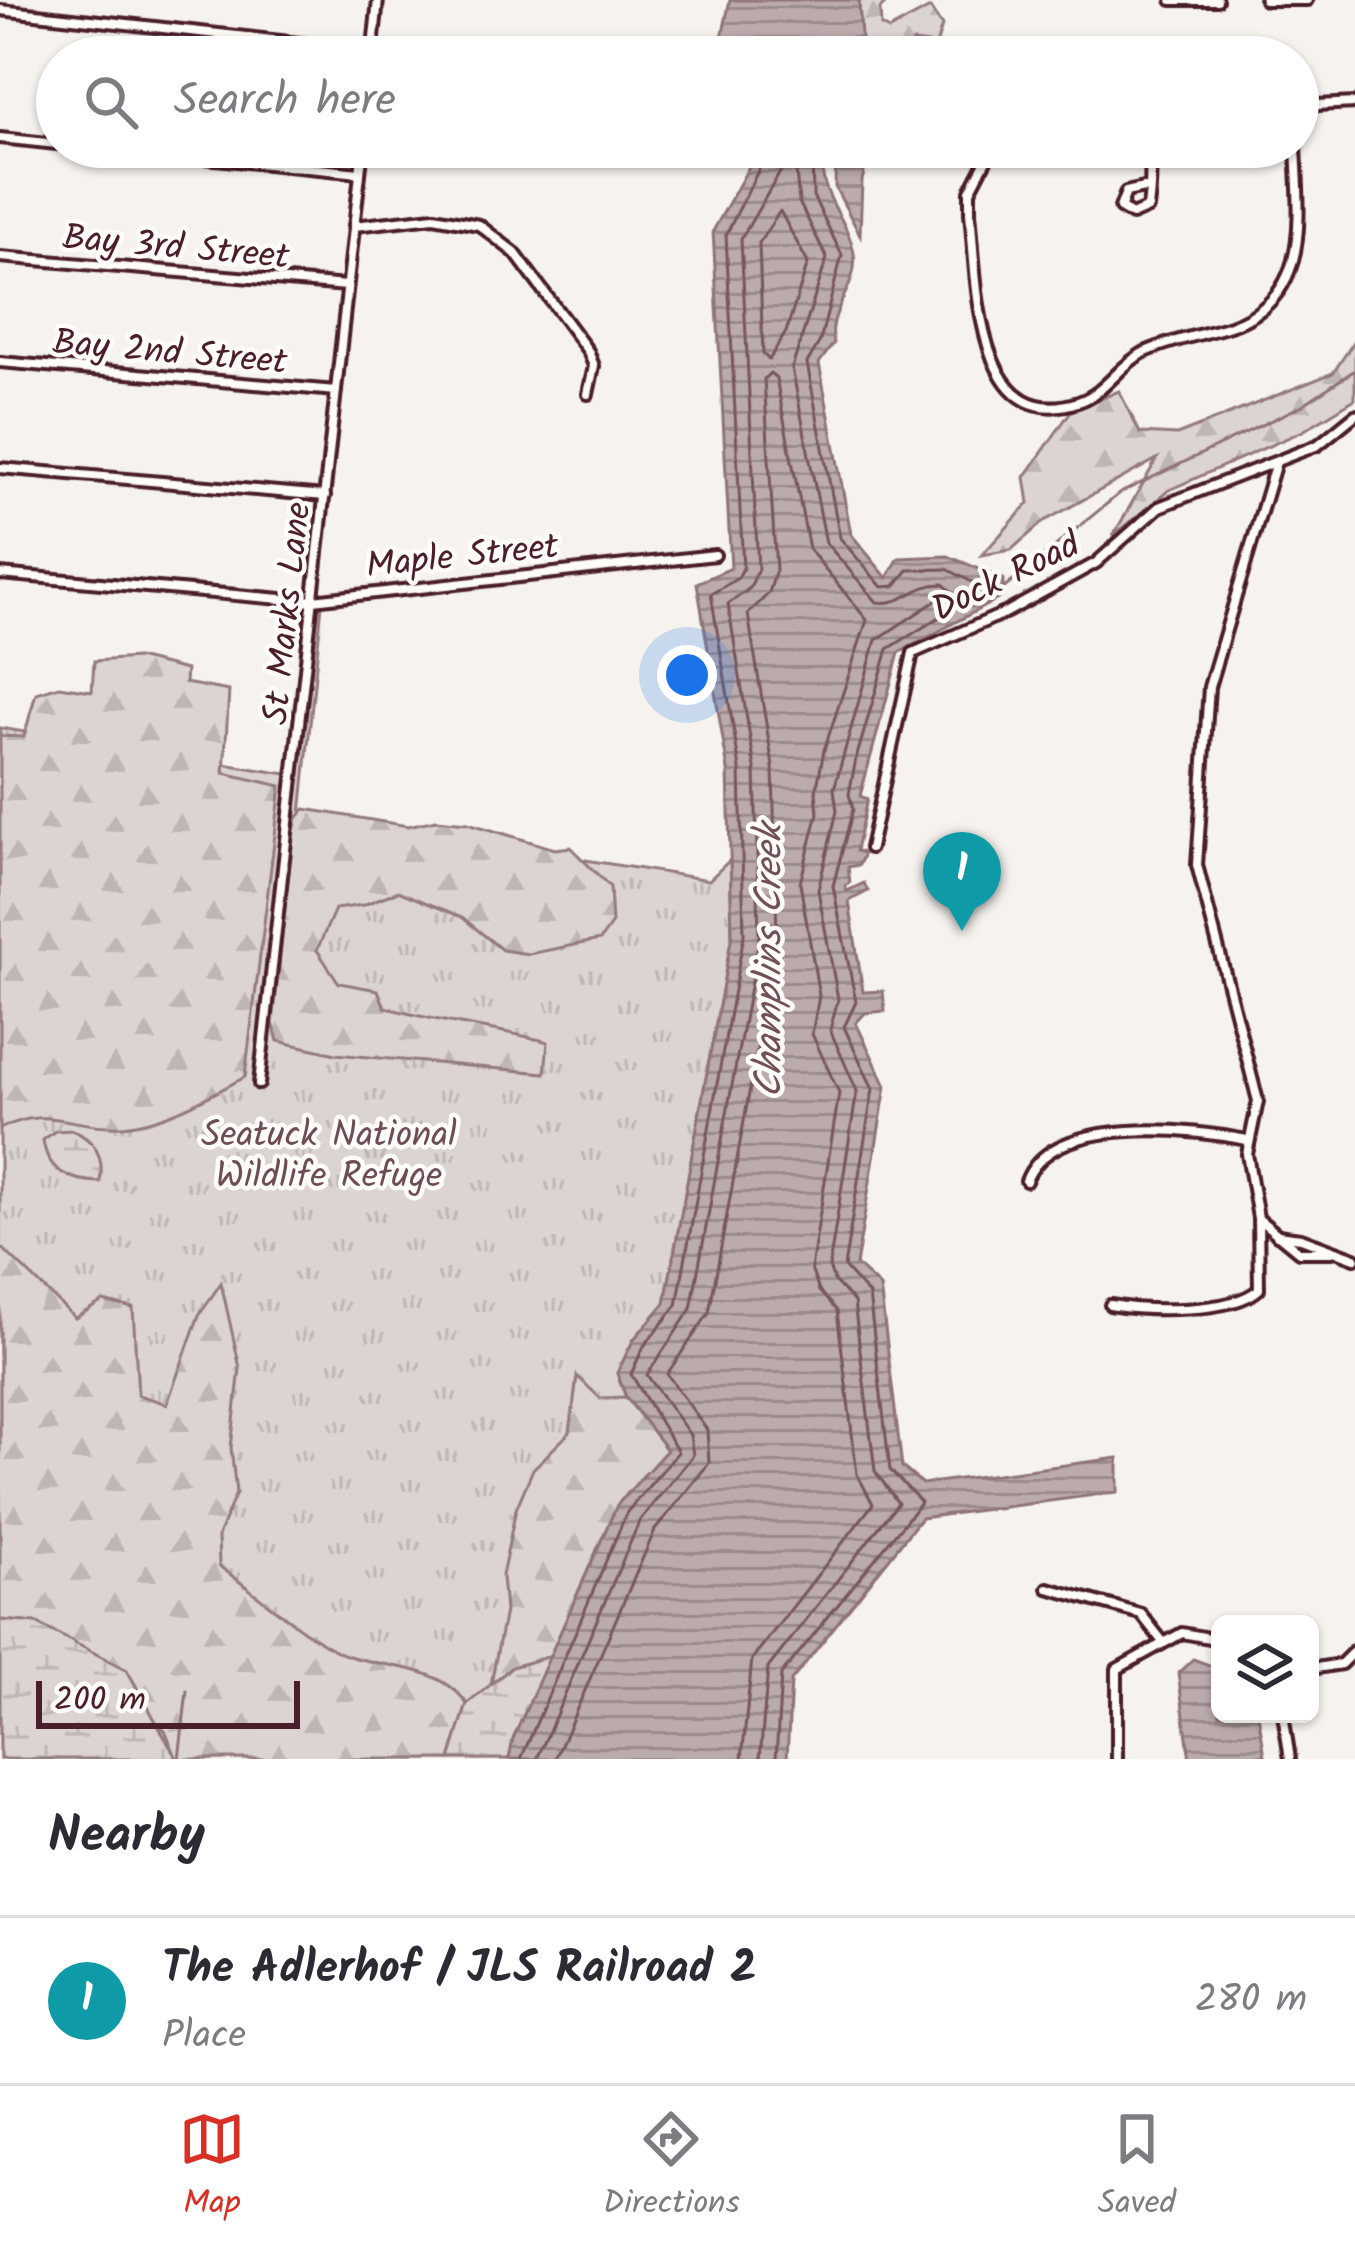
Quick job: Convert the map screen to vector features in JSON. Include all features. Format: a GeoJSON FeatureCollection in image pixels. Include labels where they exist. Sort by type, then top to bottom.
{"type":"FeatureCollection","features":[{"type":"Feature","properties":{"kind":"street"},"geometry":{"type":"LineString","coordinates":[[374,36],[378,0]]}},
{"type":"Feature","properties":{"kind":"street"},"geometry":{"type":"LineString","coordinates":[[1172,0],[1217,0]]}},
{"type":"Feature","properties":{"kind":"street"},"geometry":{"type":"LineString","coordinates":[[1265,0],[1306,0]]}},
{"type":"Feature","properties":{"kind":"street"},"geometry":{"type":"LineString","coordinates":[[0,10],[220,36]]}},
{"type":"Feature","properties":{"kind":"street"},"geometry":{"type":"LineString","coordinates":[[1319,105],[1355,103]]}},
{"type":"Feature","properties":{"kind":"street"},"geometry":{"type":"LineString","coordinates":[[0,138],[36,142]]}},
{"type":"Feature","properties":{"kind":"street"},"geometry":{"type":"LineString","coordinates":[[308,168],[360,173]]}},
{"type":"Feature","properties":{"kind":"street","name":"St Marks Lane"},"geometry":{"type":"LineString","coordinates":[[259,1084],[361,168]]}},
{"type":"Feature","properties":{"kind":"street"},"geometry":{"type":"LineString","coordinates":[[982,168],[972,186],[970,213],[986,351],[998,375],[1015,392],[1056,406],[1095,394],[1139,355],[1231,326],[1266,308],[1290,278],[1296,256],[1296,168]]}},
{"type":"Feature","properties":{"kind":"street"},"geometry":{"type":"LineString","coordinates":[[1144,188],[1151,168]]}},
{"type":"Feature","properties":{"kind":"street"},"geometry":{"type":"LineString","coordinates":[[354,226],[455,218],[500,238],[588,351],[594,366],[588,394]]}},
{"type":"Feature","properties":{"kind":"street","name":"Bay 3rd Street"},"geometry":{"type":"LineString","coordinates":[[0,257],[347,286]]}},
{"type":"Feature","properties":{"kind":"street","name":"Bay 2nd Street"},"geometry":{"type":"LineString","coordinates":[[0,362],[336,391]]}},
{"type":"Feature","properties":{"kind":"street","name":"Dock Road"},"geometry":{"type":"LineString","coordinates":[[869,848],[913,653],[1007,612],[1096,563],[1159,507],[1318,445],[1355,415]]}},
{"type":"Feature","properties":{"kind":"street"},"geometry":{"type":"LineString","coordinates":[[1110,1304],[1150,1310],[1225,1304],[1259,1289],[1258,1218],[1247,1140],[1258,1101],[1203,904],[1197,848],[1209,687],[1276,462]]}},
{"type":"Feature","properties":{"kind":"street"},"geometry":{"type":"LineString","coordinates":[[0,468],[325,496]]}},
{"type":"Feature","properties":{"kind":"street","name":"Maple Street"},"geometry":{"type":"LineString","coordinates":[[0,574],[314,598],[715,555]]}},
{"type":"Feature","properties":{"kind":"street"},"geometry":{"type":"LineString","coordinates":[[1026,1181],[1040,1157],[1098,1135],[1160,1130],[1247,1140]]}},
{"type":"Feature","properties":{"kind":"street"},"geometry":{"type":"LineString","coordinates":[[1258,1218],[1299,1252],[1355,1258]]}},
{"type":"Feature","properties":{"kind":"street"},"geometry":{"type":"LineString","coordinates":[[1048,1588],[1141,1613],[1163,1642]]}},
{"type":"Feature","properties":{"kind":"street"},"geometry":{"type":"LineString","coordinates":[[1117,1759],[1117,1669],[1188,1632],[1211,1638]]}},
{"type":"Feature","properties":{"kind":"street"},"geometry":{"type":"LineString","coordinates":[[1319,1668],[1341,1664],[1355,1651]]}},
{"type":"Feature","properties":{"kind":"street"},"geometry":{"type":"LineString","coordinates":[[1284,1723],[1290,1759]]}},
{"type":"Feature","properties":{"kind":"green space"},"geometry":{"type":"Polygon","coordinates":[[[859,0],[889,0],[880,9],[881,26],[889,30],[930,8],[942,26],[939,36],[861,36],[859,0]]]}},
{"type":"Feature","properties":{"kind":"green space"},"geometry":{"type":"Polygon","coordinates":[[[1355,340],[1355,399],[1303,431],[1169,490],[1113,536],[1157,459],[1043,522],[1011,550],[982,555],[1029,503],[1025,477],[1071,411],[1119,391],[1140,433],[1177,435],[1333,373],[1355,340]]]}},
{"type":"Feature","properties":{"kind":"green space","name":"Seatuck National Wildlife Refuge"},"geometry":{"type":"Polygon","coordinates":[[[323,595],[301,814],[709,880],[730,860],[732,935],[665,1303],[634,1339],[617,1373],[626,1397],[585,1572],[507,1759],[0,1759],[0,728],[293,775],[313,602],[323,595]]]}},
{"type":"Feature","properties":{"kind":"green space"},"geometry":{"type":"Polygon","coordinates":[[[137,658],[186,670],[185,683],[229,691],[224,773],[281,786],[245,1077],[185,1108],[137,1124],[103,1126],[33,1118],[0,1129],[0,736],[24,737],[36,693],[59,686],[92,691],[94,661],[137,658]]]}},
{"type":"Feature","properties":{"kind":"green space"},"geometry":{"type":"Polygon","coordinates":[[[305,809],[408,826],[436,820],[468,823],[555,849],[570,847],[610,887],[612,923],[600,940],[529,954],[502,950],[462,917],[398,891],[363,905],[335,909],[317,950],[339,983],[378,990],[385,1007],[548,1042],[545,1073],[336,1054],[278,1041],[273,1023],[292,840],[297,818],[305,809]]]}},
{"type":"Feature","properties":{"kind":"green space"},"geometry":{"type":"Polygon","coordinates":[[[72,1130],[96,1150],[100,1182],[70,1177],[49,1160],[43,1140],[55,1131],[72,1130]]]}},
{"type":"Feature","properties":{"kind":"green space"},"geometry":{"type":"Polygon","coordinates":[[[0,1246],[75,1318],[103,1301],[133,1308],[138,1395],[167,1404],[199,1315],[221,1283],[240,1368],[231,1448],[236,1493],[218,1536],[219,1566],[335,1650],[429,1675],[456,1691],[467,1704],[450,1759],[177,1759],[165,1730],[36,1623],[0,1620],[0,1246]]]}},
{"type":"Feature","properties":{"kind":"green space"},"geometry":{"type":"Polygon","coordinates":[[[577,1376],[600,1398],[626,1397],[667,1450],[617,1505],[550,1656],[512,1667],[491,1684],[505,1611],[502,1576],[516,1509],[533,1469],[570,1432],[577,1376]]]}},
{"type":"Feature","properties":{"kind":"green space"},"geometry":{"type":"Polygon","coordinates":[[[0,1620],[36,1623],[127,1670],[177,1759],[0,1759],[0,1620]]]}},
{"type":"Feature","properties":{"kind":"green space"},"geometry":{"type":"Polygon","coordinates":[[[550,1656],[509,1759],[450,1759],[467,1704],[512,1667],[550,1656]]]}},
{"type":"Feature","properties":{"kind":"water"},"geometry":{"type":"Polygon","coordinates":[[[730,0],[859,0],[861,36],[722,36],[730,0]]]}},
{"type":"Feature","properties":{"kind":"water","name":"Champlins Creek"},"geometry":{"type":"Polygon","coordinates":[[[748,168],[822,168],[854,253],[852,276],[834,321],[834,343],[819,363],[851,534],[887,578],[899,558],[948,556],[1003,579],[1003,596],[899,653],[860,796],[867,799],[856,851],[864,853],[859,865],[848,867],[850,882],[845,886],[847,891],[864,883],[868,891],[849,901],[863,992],[883,991],[885,1011],[865,1013],[856,1023],[886,1086],[856,1265],[880,1287],[902,1467],[922,1484],[1118,1458],[1118,1492],[921,1518],[791,1681],[787,1759],[509,1759],[513,1739],[617,1505],[667,1450],[626,1397],[617,1373],[634,1339],[665,1303],[732,935],[728,770],[697,583],[731,568],[713,231],[748,168]]]}},
{"type":"Feature","properties":{"kind":"water"},"geometry":{"type":"Polygon","coordinates":[[[835,168],[865,168],[860,235],[835,187],[835,168]]]}},
{"type":"Feature","properties":{"kind":"water"},"geometry":{"type":"Polygon","coordinates":[[[1193,1659],[1211,1666],[1211,1723],[1260,1723],[1265,1755],[1190,1759],[1178,1673],[1193,1659]]]}},
{"type":"Feature","properties":{"kind":"waterway"},"geometry":{"type":"LineString","coordinates":[[1002,590],[1120,493],[1301,406],[1355,370]]}},
{"type":"Feature","properties":{"kind":"waterway"},"geometry":{"type":"LineString","coordinates":[[179,1759],[187,1691]]}},
{"type":"Feature","properties":{"kind":"place","name":"The Adlerhof / JLS Railroad 2"},"geometry":{"type":"Point","coordinates":[962,931]}}]}
